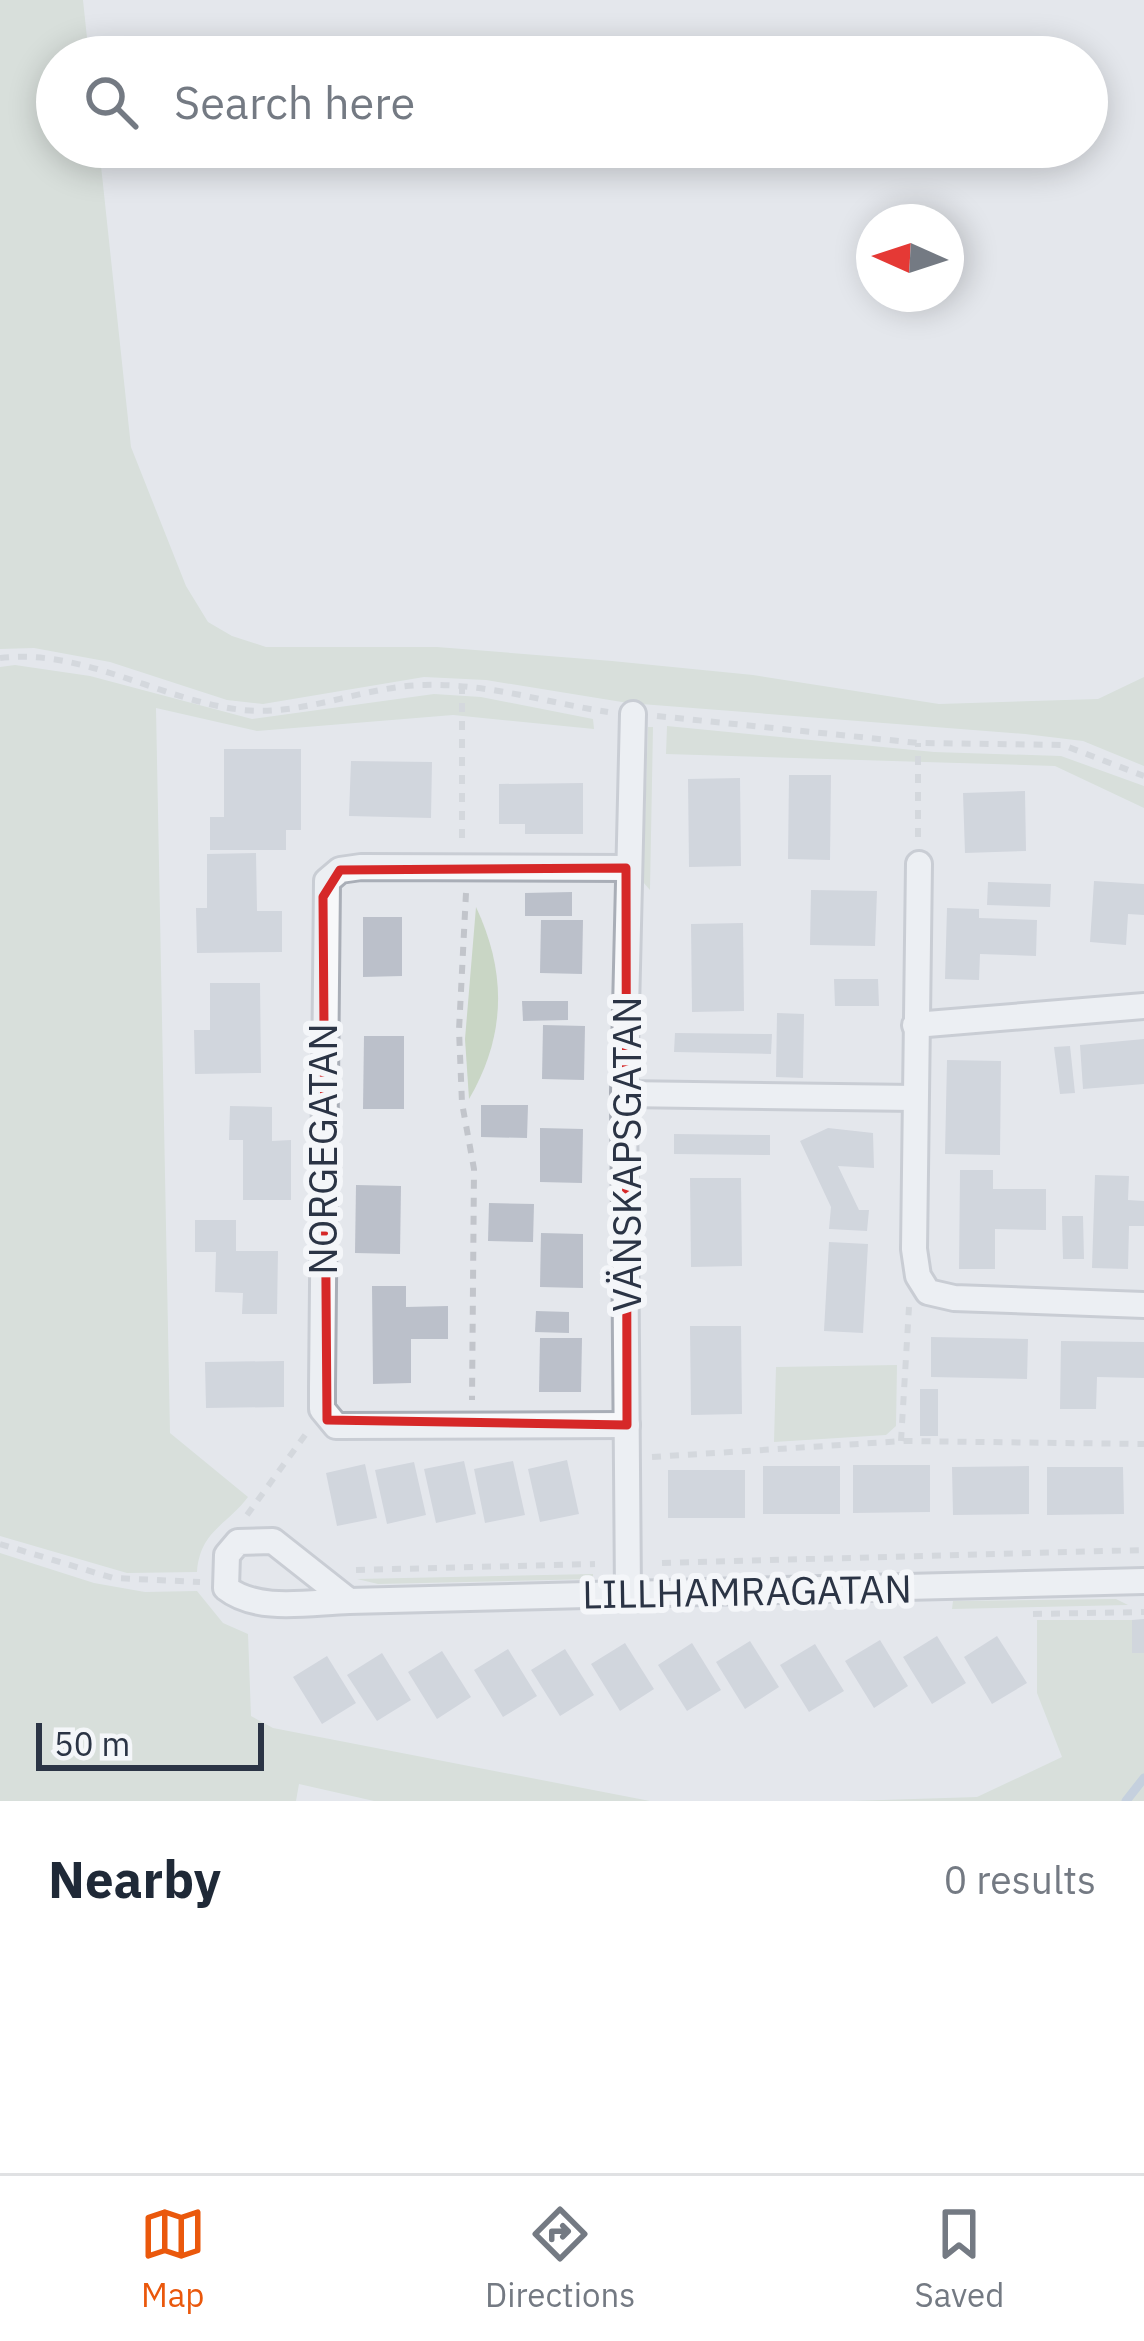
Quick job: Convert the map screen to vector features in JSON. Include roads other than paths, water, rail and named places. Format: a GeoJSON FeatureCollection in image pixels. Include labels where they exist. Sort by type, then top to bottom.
{"type":"FeatureCollection","features":[{"type":"Feature","properties":{"kind":"street","name":"VÄNSKAPSGATAN"},"geometry":{"type":"LineString","coordinates":[[628,1594],[624,1094],[633,714]]}},
{"type":"Feature","properties":{"kind":"street"},"geometry":{"type":"LineString","coordinates":[[919,864],[915,1025],[918,1276],[928,1292],[954,1298],[1144,1305]]}},
{"type":"Feature","properties":{"kind":"street","name":"NORGEGATAN"},"geometry":{"type":"LineString","coordinates":[[626,868],[340,870],[327,880],[322,898],[322,1388],[327,1420],[336,1426],[627,1425]]}},
{"type":"Feature","properties":{"kind":"street"},"geometry":{"type":"LineString","coordinates":[[915,1025],[1144,1006]]}},
{"type":"Feature","properties":{"kind":"street"},"geometry":{"type":"LineString","coordinates":[[624,1094],[915,1098]]}},
{"type":"Feature","properties":{"kind":"street","name":"LILLHAMRAGATAN"},"geometry":{"type":"LineString","coordinates":[[349,1601],[273,1541],[238,1542],[227,1555],[226,1588],[241,1600],[349,1601],[1144,1581]]}},
{"type":"Feature","properties":{"kind":"waterway"},"geometry":{"type":"LineString","coordinates":[[1126,1801],[1144,1778]]}}]}
